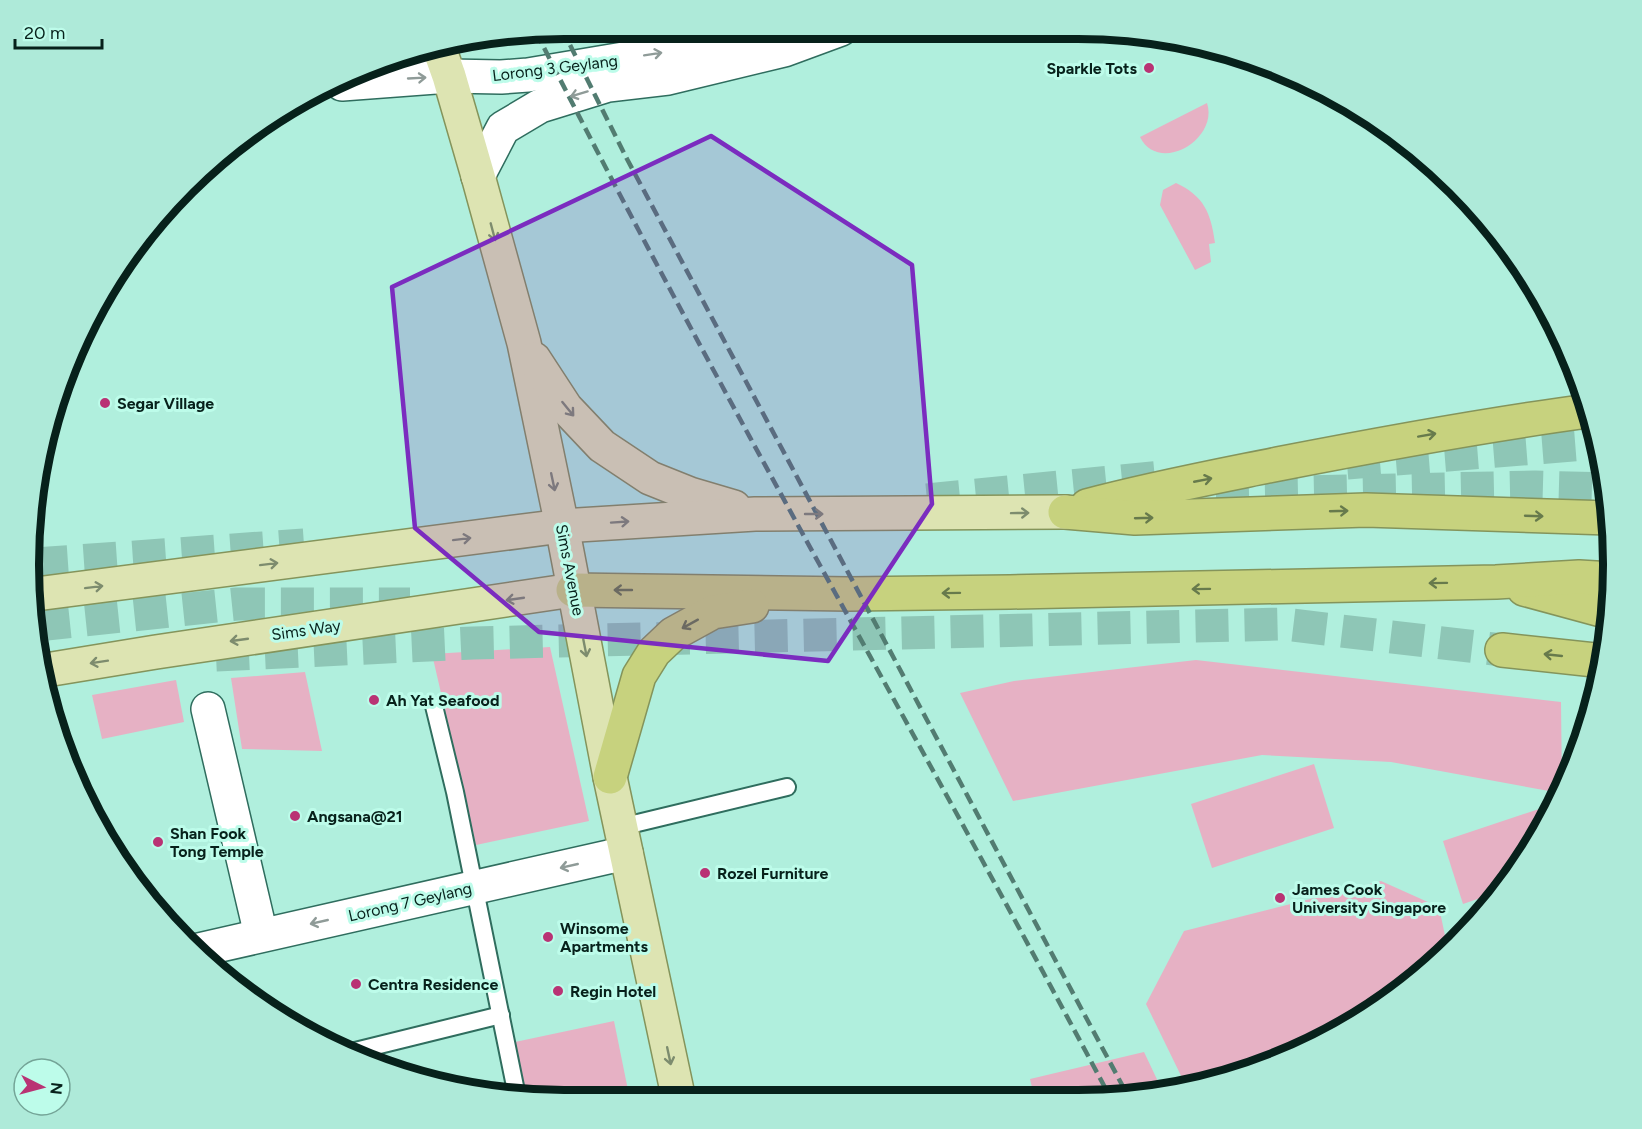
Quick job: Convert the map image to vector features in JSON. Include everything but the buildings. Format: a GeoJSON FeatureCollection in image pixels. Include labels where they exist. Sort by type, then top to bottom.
{"type":"FeatureCollection","features":[{"type":"Feature","properties":{"kind":"highway"},"geometry":{"type":"LineString","coordinates":[[1065,512],[1138,493],[1370,446],[1482,425],[1580,412]]}},
{"type":"Feature","properties":{"kind":"highway"},"geometry":{"type":"LineString","coordinates":[[1065,512],[1135,519],[1366,510],[1601,518]]}},
{"type":"Feature","properties":{"kind":"highway"},"geometry":{"type":"LineString","coordinates":[[573,590],[849,594],[1248,588],[1496,582],[1579,577],[1603,578]]}},
{"type":"Feature","properties":{"kind":"highway"},"geometry":{"type":"LineString","coordinates":[[1496,582],[1601,610]]}},
{"type":"Feature","properties":{"kind":"highway"},"geometry":{"type":"LineString","coordinates":[[610,777],[639,676],[654,652],[673,634],[713,612],[849,594]]}},
{"type":"Feature","properties":{"kind":"highway"},"geometry":{"type":"LineString","coordinates":[[1502,650],[1594,660]]}},
{"type":"Feature","properties":{"kind":"main road","name":"Sims Avenue"},"geometry":{"type":"LineString","coordinates":[[441,54],[524,343],[610,777],[677,1090]]}},
{"type":"Feature","properties":{"kind":"main road"},"geometry":{"type":"LineString","coordinates":[[524,343],[566,408],[602,446],[650,478],[690,494],[755,514]]}},
{"type":"Feature","properties":{"kind":"main road"},"geometry":{"type":"LineString","coordinates":[[40,594],[562,526],[755,514],[1065,512]]}},
{"type":"Feature","properties":{"kind":"main road","name":"Sims Way"},"geometry":{"type":"LineString","coordinates":[[50,669],[573,590]]}},
{"type":"Feature","properties":{"kind":"street","name":"Lorong 3 Geylang"},"geometry":{"type":"LineString","coordinates":[[354,83],[449,76],[528,75],[689,48],[723,39]]}},
{"type":"Feature","properties":{"kind":"street","name":"Lorong 3 Geylang"},"geometry":{"type":"LineString","coordinates":[[478,176],[503,128],[540,106],[609,85],[668,78],[772,52],[809,39]]}},
{"type":"Feature","properties":{"kind":"street"},"geometry":{"type":"LineString","coordinates":[[208,709],[261,935]]}},
{"type":"Feature","properties":{"kind":"street","name":"Lorong 7 Geylang"},"geometry":{"type":"LineString","coordinates":[[206,948],[474,887],[624,840]]}},
{"type":"Feature","properties":{"kind":"lane"},"geometry":{"type":"LineString","coordinates":[[434,706],[455,792],[515,1088]]}},
{"type":"Feature","properties":{"kind":"lane"},"geometry":{"type":"LineString","coordinates":[[624,840],[788,787]]}},
{"type":"Feature","properties":{"kind":"lane"},"geometry":{"type":"LineString","coordinates":[[362,1049],[501,1016]]}},
{"type":"Feature","properties":{"kind":"highlighted area"},"geometry":{"type":"Polygon","coordinates":[[[711,136],[912,265],[932,504],[828,661],[539,632],[415,528],[392,287],[711,136]]]}},
{"type":"Feature","properties":{"kind":"shaded area"},"geometry":{"type":"Polygon","coordinates":[[[1207,103],[1208,116],[1204,129],[1196,140],[1185,148],[1160,153],[1149,148],[1140,137],[1207,103]]]}},
{"type":"Feature","properties":{"kind":"shaded area"},"geometry":{"type":"Polygon","coordinates":[[[1176,183],[1200,200],[1208,214],[1213,232],[1215,243],[1209,244],[1211,262],[1195,270],[1160,205],[1163,190],[1176,183]]]}},
{"type":"Feature","properties":{"kind":"shaded area"},"geometry":{"type":"Polygon","coordinates":[[[550,647],[589,821],[476,845],[432,654],[550,647]]]}},
{"type":"Feature","properties":{"kind":"shaded area"},"geometry":{"type":"Polygon","coordinates":[[[1196,660],[1561,702],[1562,769],[1552,791],[1391,762],[1262,755],[1013,801],[960,693],[1014,681],[1196,660]]]}},
{"type":"Feature","properties":{"kind":"shaded area"},"geometry":{"type":"Polygon","coordinates":[[[305,672],[322,751],[242,749],[231,678],[305,672]]]}},
{"type":"Feature","properties":{"kind":"shaded area"},"geometry":{"type":"Polygon","coordinates":[[[176,680],[184,722],[102,739],[92,695],[176,680]]]}},
{"type":"Feature","properties":{"kind":"shaded area"},"geometry":{"type":"Polygon","coordinates":[[[1314,764],[1334,828],[1212,868],[1191,804],[1314,764]]]}},
{"type":"Feature","properties":{"kind":"shaded area"},"geometry":{"type":"Polygon","coordinates":[[[1543,808],[1514,856],[1484,897],[1463,904],[1443,841],[1543,808]]]}},
{"type":"Feature","properties":{"kind":"shaded area"},"geometry":{"type":"Polygon","coordinates":[[[1381,881],[1439,907],[1446,939],[1424,960],[1369,1001],[1310,1036],[1246,1062],[1183,1079],[1146,1004],[1184,931],[1381,881]]]}},
{"type":"Feature","properties":{"kind":"shaded area"},"geometry":{"type":"Polygon","coordinates":[[[614,1021],[628,1090],[524,1088],[515,1042],[614,1021]]]}},
{"type":"Feature","properties":{"kind":"shaded area"},"geometry":{"type":"Polygon","coordinates":[[[1144,1052],[1159,1084],[1112,1089],[1033,1090],[1030,1079],[1144,1052]]]}},
{"type":"Feature","properties":{"kind":"tunnel"},"geometry":{"type":"LineString","coordinates":[[1347,463],[1589,444]]}},
{"type":"Feature","properties":{"kind":"tunnel"},"geometry":{"type":"LineString","coordinates":[[927,500],[1161,477]]}},
{"type":"Feature","properties":{"kind":"tunnel"},"geometry":{"type":"LineString","coordinates":[[1167,495],[1535,487],[1598,489]]}},
{"type":"Feature","properties":{"kind":"tunnel"},"geometry":{"type":"LineString","coordinates":[[39,564],[304,545]]}},
{"type":"Feature","properties":{"kind":"tunnel"},"geometry":{"type":"LineString","coordinates":[[42,624],[237,604],[410,604]]}},
{"type":"Feature","properties":{"kind":"tunnel"},"geometry":{"type":"LineString","coordinates":[[216,655],[473,643],[1283,624],[1502,650]]}},
{"type":"Feature","properties":{"kind":"railway"},"geometry":{"type":"LineString","coordinates":[[567,39],[627,159],[1124,1088]]}},
{"type":"Feature","properties":{"kind":"railway"},"geometry":{"type":"LineString","coordinates":[[540,40],[676,300],[1106,1089]]}},
{"type":"Feature","properties":{"kind":"place","name":"Sparkle Tots"},"geometry":{"type":"Point","coordinates":[1149,68]}},
{"type":"Feature","properties":{"kind":"place","name":"Segar Village"},"geometry":{"type":"Point","coordinates":[105,403]}},
{"type":"Feature","properties":{"kind":"place","name":"Ah Yat Seafood"},"geometry":{"type":"Point","coordinates":[374,700]}},
{"type":"Feature","properties":{"kind":"place","name":"Angsana@21"},"geometry":{"type":"Point","coordinates":[295,816]}},
{"type":"Feature","properties":{"kind":"place","name":"Shan Fook Tong Temple"},"geometry":{"type":"Point","coordinates":[158,842]}},
{"type":"Feature","properties":{"kind":"place","name":"Rozel Furniture"},"geometry":{"type":"Point","coordinates":[705,873]}},
{"type":"Feature","properties":{"kind":"place","name":"James Cook University Singapore"},"geometry":{"type":"Point","coordinates":[1280,898]}},
{"type":"Feature","properties":{"kind":"place","name":"Winsome Apartments"},"geometry":{"type":"Point","coordinates":[548,937]}},
{"type":"Feature","properties":{"kind":"place","name":"Centra Residence"},"geometry":{"type":"Point","coordinates":[356,984]}},
{"type":"Feature","properties":{"kind":"place","name":"Regin Hotel"},"geometry":{"type":"Point","coordinates":[558,991]}}]}
